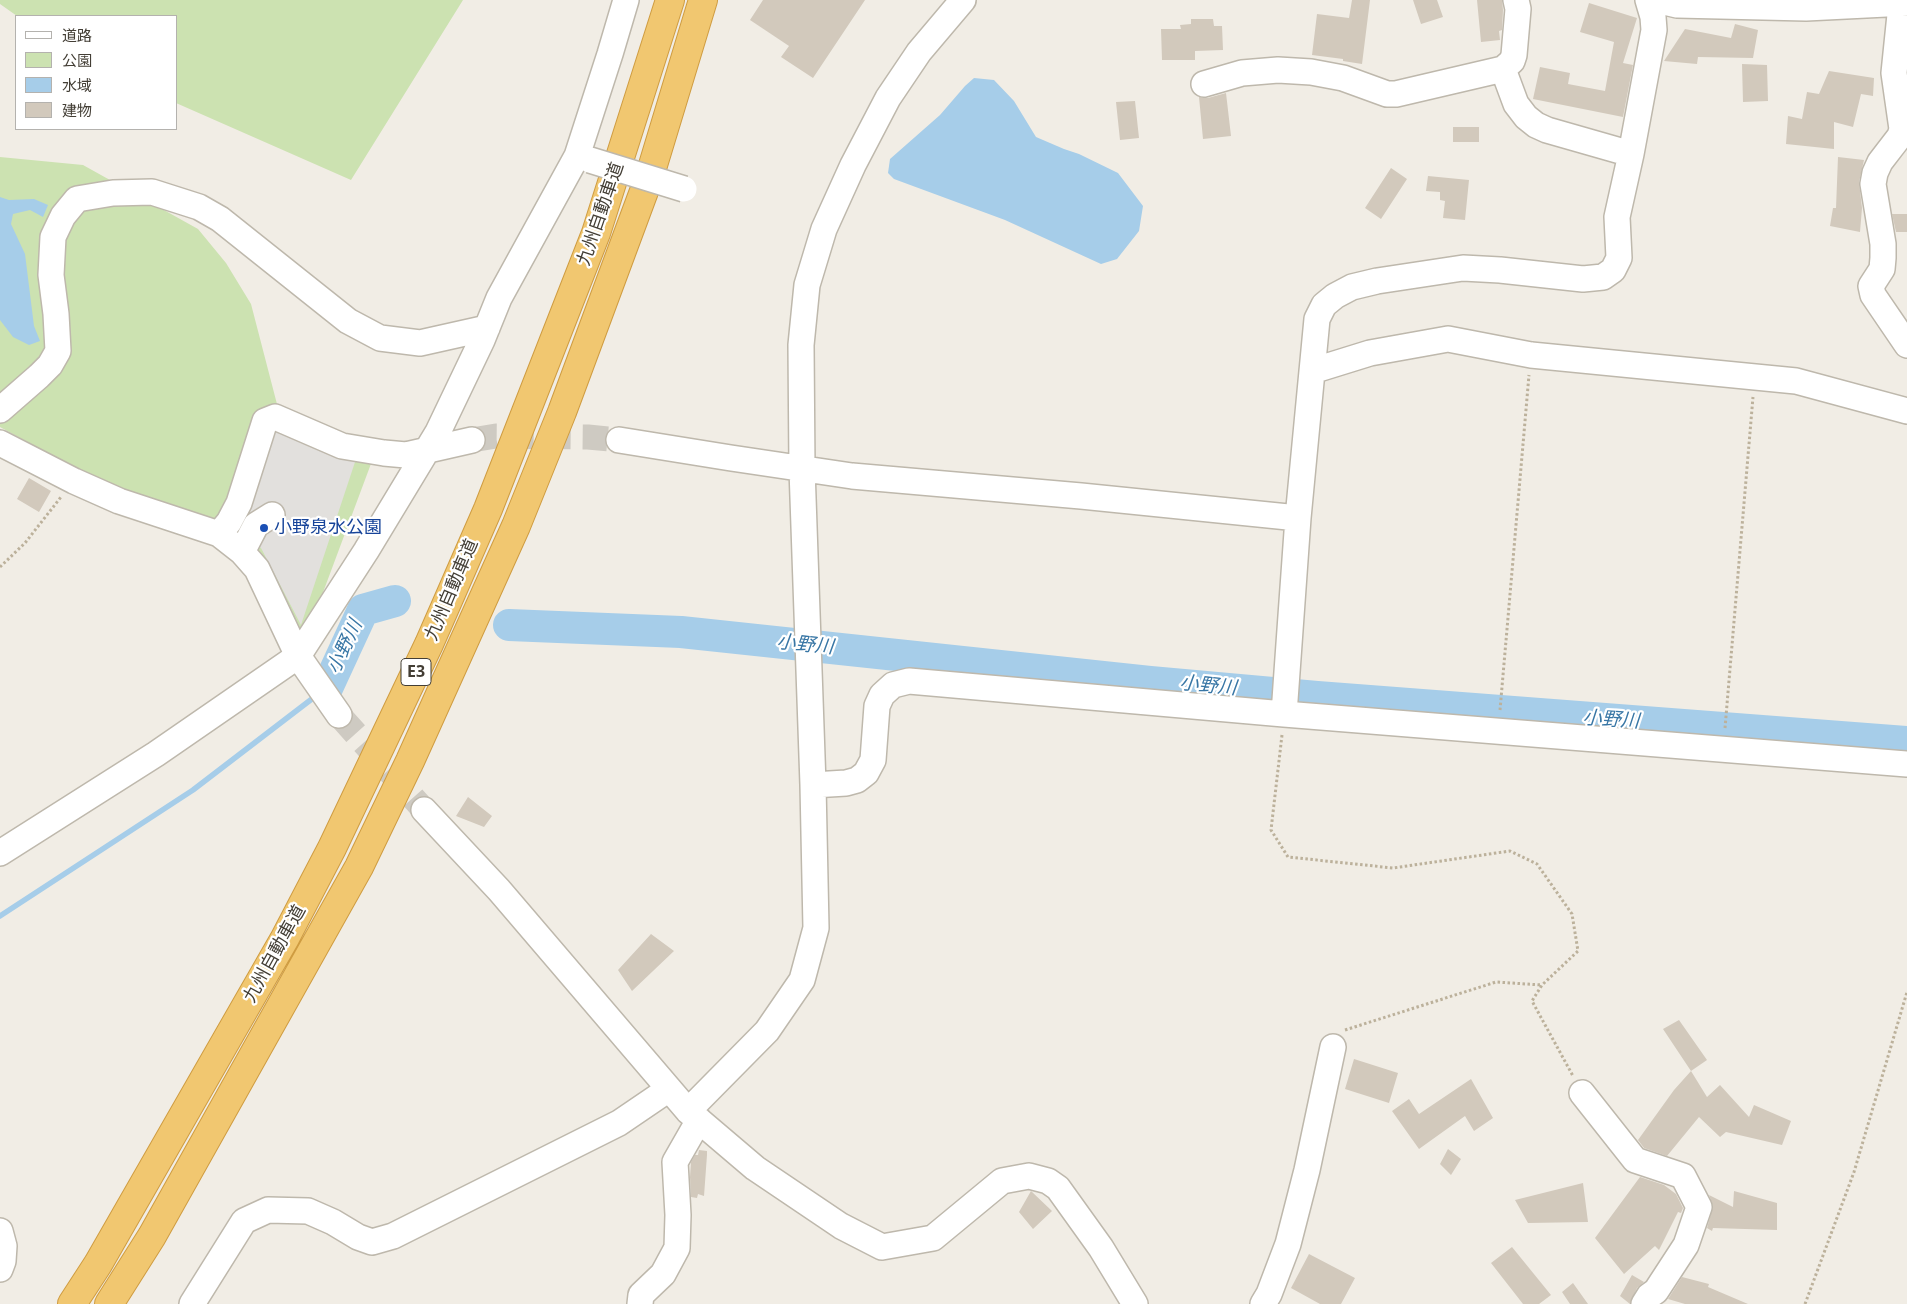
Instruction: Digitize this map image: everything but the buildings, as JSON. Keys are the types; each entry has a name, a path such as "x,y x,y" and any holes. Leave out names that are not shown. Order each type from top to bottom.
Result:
{"highway":[{"name":"九州自動車道","path":"72,1304 98,1264 285,938 332,848 429,644 488,509 596,233 670,0"},
{"name":"九州自動車道","path":"109,1304 152,1236 354,875 410,761 516,526 562,412 650,175 703,0"}],"street":[{"path":"0,853 303,664 366,551 438,432 487,328 499,298 522,253 584,158 610,54 626,0"},
{"path":"640,1304 641,1295 663,1274 678,1248 675,1162 694,1115 767,1031 802,980 816,928 800,345 807,285 824,228 853,165 888,98 918,52 963,0"},
{"path":"1204,84 1242,73 1278,70 1312,72 1343,78 1387,94 1396,94 1503,68 1512,62 1514,55 1518,9 1516,0"},
{"path":"1284,709 1298,518 1317,319 1324,305 1335,296 1352,287 1377,281 1463,268 1583,279 1603,277 1613,270 1619,258 1618,217 1632,154 1654,30 1653,17 1648,0"},
{"path":"1656,0 1676,5 1806,8 1904,4 1894,73 1902,129 1900,136 1880,162 1875,173 1873,184 1884,244 1882,269 1871,286 1873,295 1907,345"},
{"path":"1503,68 1516,104 1526,117 1536,125 1547,130 1632,154"},
{"path":"584,158 684,189"},
{"path":"0,410 50,365 58,351 51,275 53,237 63,216 76,199 112,194 152,192 199,206 220,219 348,321 380,338 420,343 487,328"},
{"path":"1312,371 1370,353 1448,339 1531,355 1796,381 1907,411"},
{"path":"219,534 229,522 239,503 265,421 275,417 342,446 406,455 472,440"},
{"path":"618,440 852,476 1081,496 1298,518"},
{"path":"0,443 74,481 119,501 219,534 242,552 257,569 303,664 339,715"},
{"path":"242,552 256,525 272,515"},
{"path":"813,785 846,783 858,780 866,773 873,760 877,706 882,695 893,685 909,680 1284,709 1907,764"},
{"path":"424,810 499,890 669,1089 694,1115 755,1168 840,1226 882,1247 933,1238 1002,1181 1029,1176 1048,1181 1058,1188 1101,1248 1135,1304"},
{"path":"1263,1304 1269,1294 1288,1244 1307,1170 1333,1047"},
{"path":"192,1304 244,1221 268,1210 308,1211 333,1222 358,1237 372,1242 393,1236 619,1123 669,1089"},
{"path":"1582,1093 1635,1160 1683,1176 1699,1207 1686,1245 1656,1291 1649,1296 1644,1304"},
{"path":"0,1231 4,1246 3,1261 0,1269"}],"path":[{"path":"1500,711 1531,355"},
{"path":"1725,728 1755,377"},
{"path":"0,567 25,543 74,481"},
{"path":"1284,709 1271,830 1288,857 1394,868 1510,851 1537,864 1572,914 1578,951 1542,986 1532,1001 1582,1093"},
{"path":"1333,1047 1345,1030 1496,982 1542,986"},
{"path":"1805,1304 1854,1172 1907,992"}],"green space":[{"path":"0,0 463,0 351,180 178,104 178,15 16,15 0,4"},
{"path":"0,157 83,165 198,229 226,263 251,304 278,408 375,453 303,646 259,557 153,501 84,473 0,427"}],"shaded area":[{"path":"271,427 356,459 301,625 261,548 232,530"}],"water":[{"path":"974,78 994,80 1014,101 1036,137 1079,154 1118,173 1143,206 1139,231 1117,259 1101,264 1005,220 894,179 888,173 890,159 940,115"},
{"path":"0,197 9,200 34,199 48,205 43,217 30,210 13,214 11,224 25,254 34,326 40,341 29,345 13,337 0,320"}],"waterway":[{"name":"小野川","path":"327,688 363,610 395,601"},
{"name":"小野川","path":"509,625 681,632 1150,682 1317,697 1907,742"},
{"path":"0,916 193,790 317,695"}],"tunnel":[{"path":"472,440 496,436 588,437 619,440"},
{"path":"339,715 424,810"}],"place":[{"name":"小野泉水公園","path":"264,528"}]}
